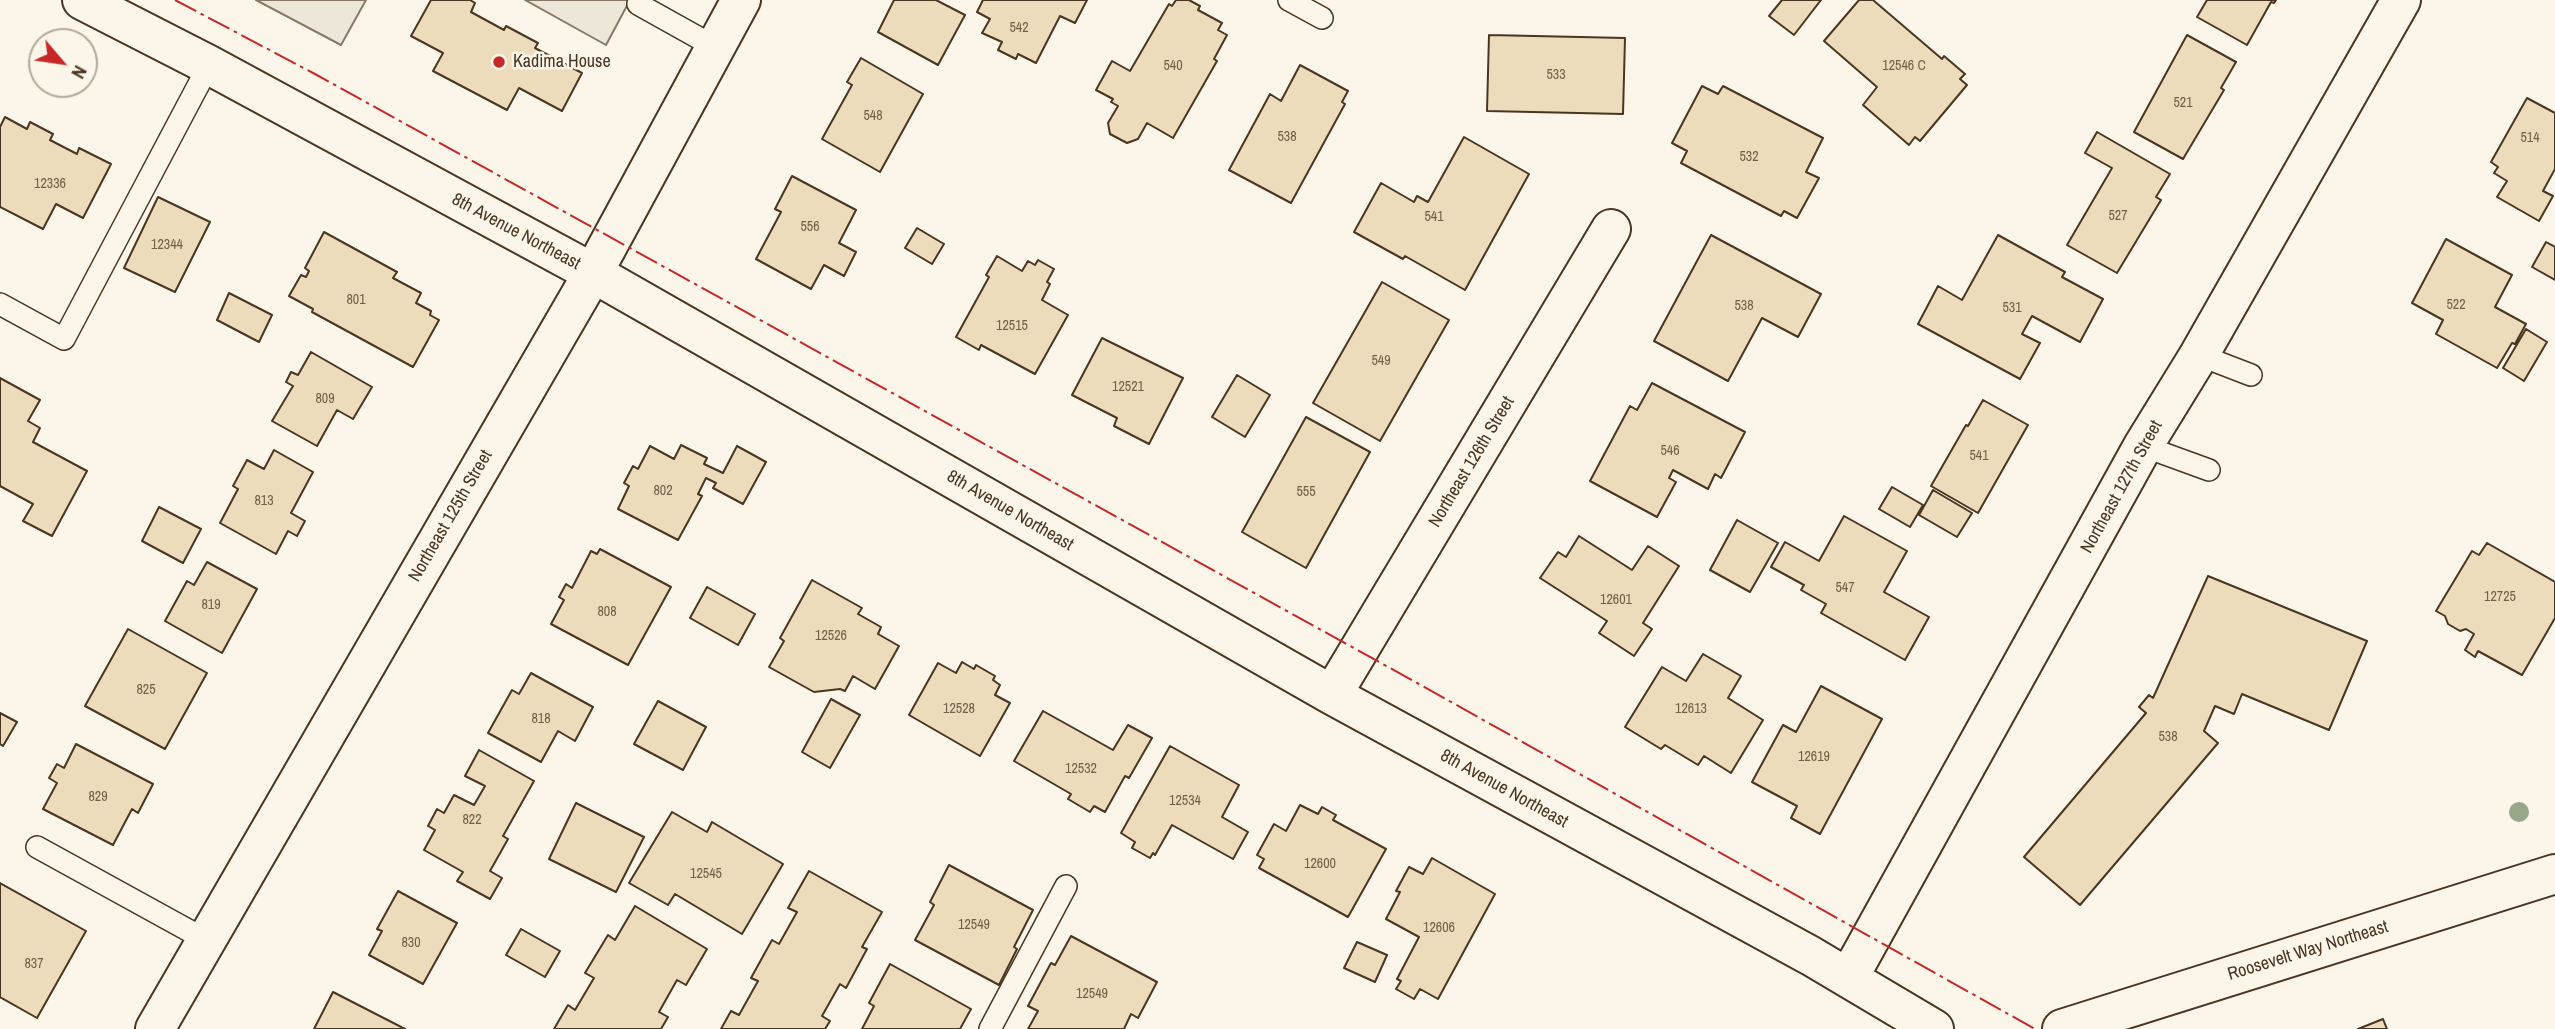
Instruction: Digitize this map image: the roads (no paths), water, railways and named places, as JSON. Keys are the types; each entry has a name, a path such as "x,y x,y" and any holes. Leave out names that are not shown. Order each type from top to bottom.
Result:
{"street":[{"name":"Northeast 125th Street","path":"155,1029 593,273 741,0"},
{"name":"Northeast 127th Street","path":"1849,977 2143,446 2199,355 2401,0"},
{"name":"8th Avenue Northeast","path":"99,4 593,273 1332,695 1849,977 1934,1029"},
{"name":"Northeast 126th Street","path":"1332,695 1611,229"},
{"name":"Roosevelt Way Northeast","path":"2062,1029 2555,874"}],"lane":[{"path":"1289,0 1322,18"},
{"path":"638,4 715,47"},
{"path":"0,304 64,339 209,65"},
{"path":"2199,355 2250,375"},
{"path":"2143,446 2209,470"},
{"path":"37,847 206,940"},
{"path":"990,1029 1066,886"}],"place":[{"name":"Kadima House","path":"499,62"}]}
